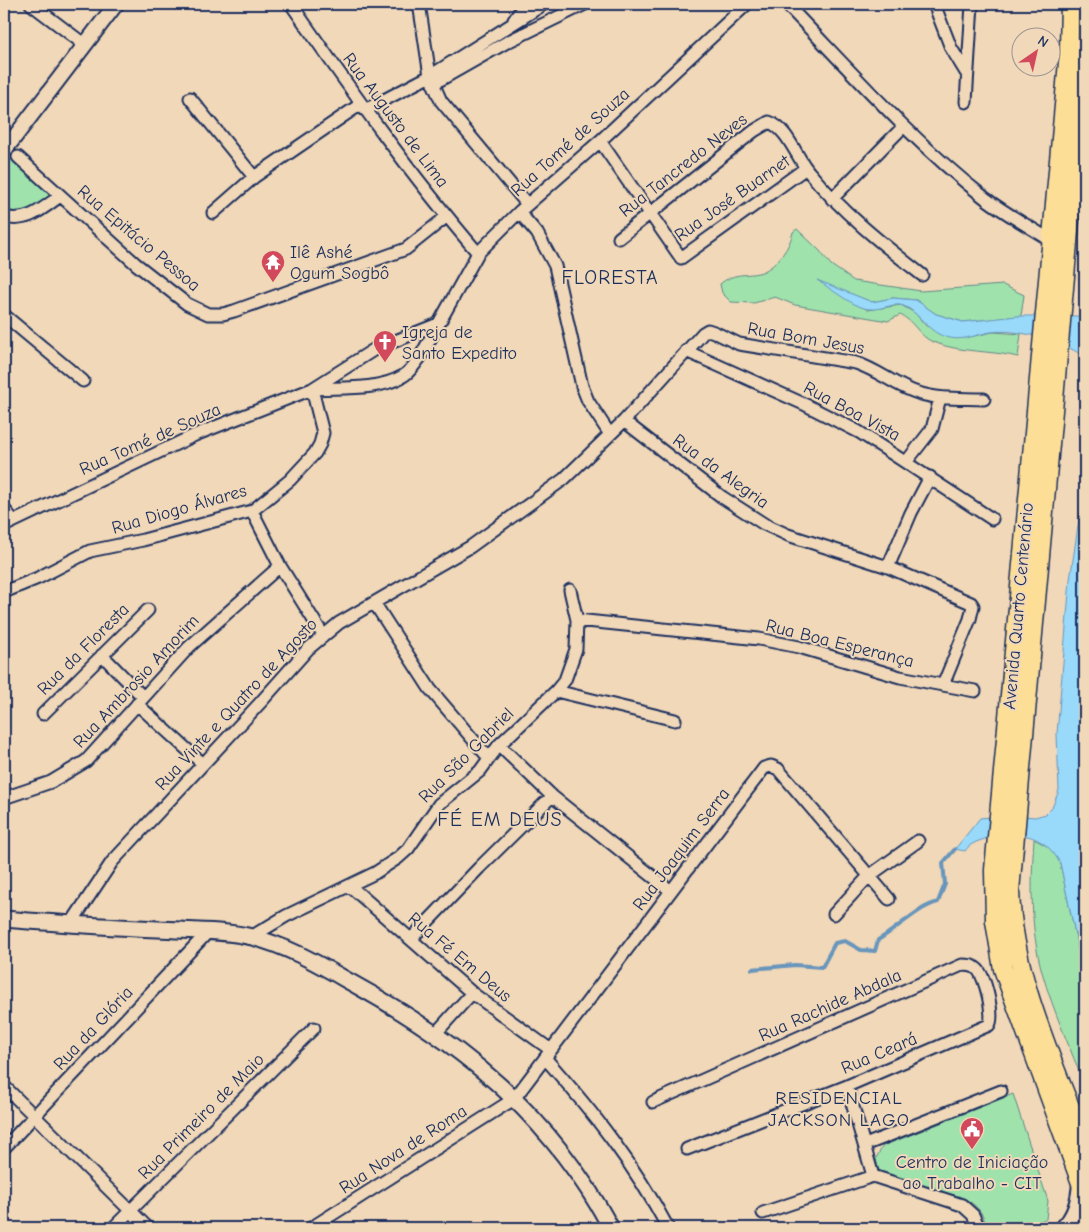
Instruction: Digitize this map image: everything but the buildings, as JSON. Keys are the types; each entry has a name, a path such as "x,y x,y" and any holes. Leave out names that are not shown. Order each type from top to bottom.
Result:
{"main road":[{"name":"Avenida Quarto Centenário","path":"1056,290 1052,241 1069,51 1070,4"},
{"name":"Avenida Quarto Centenário","path":"1083,1188 1004,969 995,921 1011,782 1056,290 1085,53"},
{"name":"Avenida Quarto Centenário","path":"1002,871 1022,973 1085,1146"},
{"path":"4,919 70,925 208,932 251,937 300,954 406,1013 436,1033 514,1098 556,1142 596,1199 611,1228"}],"street":[{"path":"31,4 85,45"},
{"path":"4,149 116,4"},
{"name":"Rua Augusto de Lima","path":"291,4 363,107 446,217 478,253"},
{"path":"421,4 420,10 432,80 449,113 523,208 554,266 582,386 588,401 609,433"},
{"path":"512,23 525,4"},
{"path":"432,80 512,23 544,4"},
{"path":"213,213 254,178 363,107 432,80 585,4"},
{"name":"Rua Tomé de Souza","path":"312,389 372,385 402,377 419,359 478,253 523,208 600,141 747,4"},
{"path":"786,4 904,126 986,199 1052,241"},
{"path":"934,4 951,48 967,74"},
{"path":"966,102 972,4"},
{"path":"190,98 254,178"},
{"name":"Rua José Buarnet","path":"769,122 782,131 806,168 832,199 868,232 922,275"},
{"name":"Rua Tancredo Neves","path":"619,238 754,131 769,122"},
{"path":"832,199 904,126"},
{"path":"600,141 649,213"},
{"name":"Rua Epitácio Pessoa","path":"18,157 136,264 187,304 208,314 223,314 406,249 446,217"},
{"name":"Rua José Buarnet","path":"649,213 679,256 685,256 806,168"},
{"name":"Rua Epitácio Pessoa","path":"4,217 14,219 32,216 60,196"},
{"path":"4,315 83,381"},
{"name":"Rua Tomé de Souza","path":"9,524 195,435 312,389 375,349 438,324"},
{"name":"Rua Vinte e Quatro de Agosto","path":"70,925 112,862 308,648 339,623 375,604 485,536 564,479 609,433 624,421 699,336 708,330"},
{"name":"Rua Bom Jesus","path":"708,330 739,344 856,363 874,369 917,393 940,398 984,399"},
{"name":"Rua Boa Vista","path":"686,351 806,405 859,432 992,519"},
{"name":"Rua Diogo Álvares","path":"4,592 38,578 90,550 143,540 252,511 290,480 315,453 320,444 323,433 312,389"},
{"path":"907,462 932,429 940,398"},
{"name":"Rua da Alegria","path":"624,421 742,512 788,534 888,567 971,603 973,606 970,619 943,685"},
{"path":"888,567 911,513 930,478"},
{"path":"4,509 9,524"},
{"path":"252,511 280,566 323,635"},
{"name":"Rua Ambrosio Amorim","path":"4,798 51,782 86,761 189,647 280,566"},
{"name":"Rua São Gabriel","path":"251,937 286,916 375,873 408,849 439,804 480,771 499,745 556,691 565,680 576,649 577,620 570,590"},
{"path":"375,604 430,689 488,758"},
{"name":"Rua da Floresta","path":"43,714 148,610"},
{"name":"Rua Boa Esperança","path":"577,620 759,639 799,647 900,677 975,691"},
{"path":"102,656 140,700 203,764"},
{"path":"556,691 675,720"},
{"path":"499,745 552,796 671,891"},
{"name":"Rua Joaquim Serra","path":"514,1098 762,771 771,766 778,769 889,899"},
{"path":"411,939 552,796"},
{"path":"834,914 870,876 918,841"},
{"name":"Rua Fé Em Deus","path":"350,886 472,994 548,1054 632,1165 668,1228"},
{"name":"Rua da Glória","path":"4,1148 208,932"},
{"name":"Rua Rachide Abdala","path":"653,1102 962,965 976,968 981,974 992,1014"},
{"path":"436,1033 472,994"},
{"name":"Rua Ceará","path":"687,1149 847,1086 989,1025 992,1014"},
{"name":"Rua Primeiro de Maio","path":"113,1228 314,1028"},
{"path":"4,1086 148,1228"},
{"path":"847,1086 873,1176"},
{"path":"865,1145 1001,1091"},
{"name":"Rua Nova de Roma","path":"311,1228 514,1098"},
{"path":"763,1213 873,1176 962,1206 973,1215 978,1228"},
{"path":"1062,1228 1074,1212 1083,1188"}],"green space":[{"path":"9,158 52,195 36,208 24,213 4,213 4,164"},
{"path":"797,229 820,251 831,265 854,281 921,291 1003,285 1024,295 1021,316 963,322 936,314 916,300 893,298 872,302 820,282 868,310 901,305 915,313 926,326 969,337 993,332 1021,334 1018,357 944,346 923,336 909,320 900,315 888,321 795,305 775,297 754,303 731,302 722,293 720,284 731,277 762,272 778,261 786,250 793,232"},
{"path":"1034,839 1052,849 1060,863 1085,980 1085,1087 1051,1001 1038,955 1032,906"},
{"path":"1013,1094 1048,1201 1046,1219 1019,1228 986,1228 981,1213 970,1202 955,1195 902,1183 888,1177 878,1168 876,1158 883,1146"},
{"path":"1084,1211 1085,1228 1073,1228"}],"water":[{"path":"817,280 872,302 893,298 916,300 936,314 963,322 1017,316 1085,316 1085,357 1053,341 1014,332 991,332 955,339 942,336 928,327 906,307 897,305 874,309 864,308"},
{"path":"1085,479 1085,980 1060,863 1054,853 1038,840 1010,834 978,841 969,846 965,851 955,849 980,818 1010,815 1035,817 1046,814 1052,808 1059,790 1057,734 1070,580"}],"waterway":[{"path":"752,969 795,965 822,967 835,943 845,941 861,950 875,951 878,940 915,913 938,902 945,884 943,863 955,849"}],"place":[{"name":"Ilê Ashé Ogum Sogbô","path":"273,283"},
{"name":"Igreja de Santo Expedito","path":"385,363"},
{"name":"Centro de Iniciação ao Trabalho - CIT","path":"972,1150"}],"district":[{"name":"FLORESTA","path":"610,277"},
{"name":"FÉ EM DEUS","path":"500,819"},
{"name":"RESIDENCIAL JACKSON LAGO","path":"839,1108"}]}
